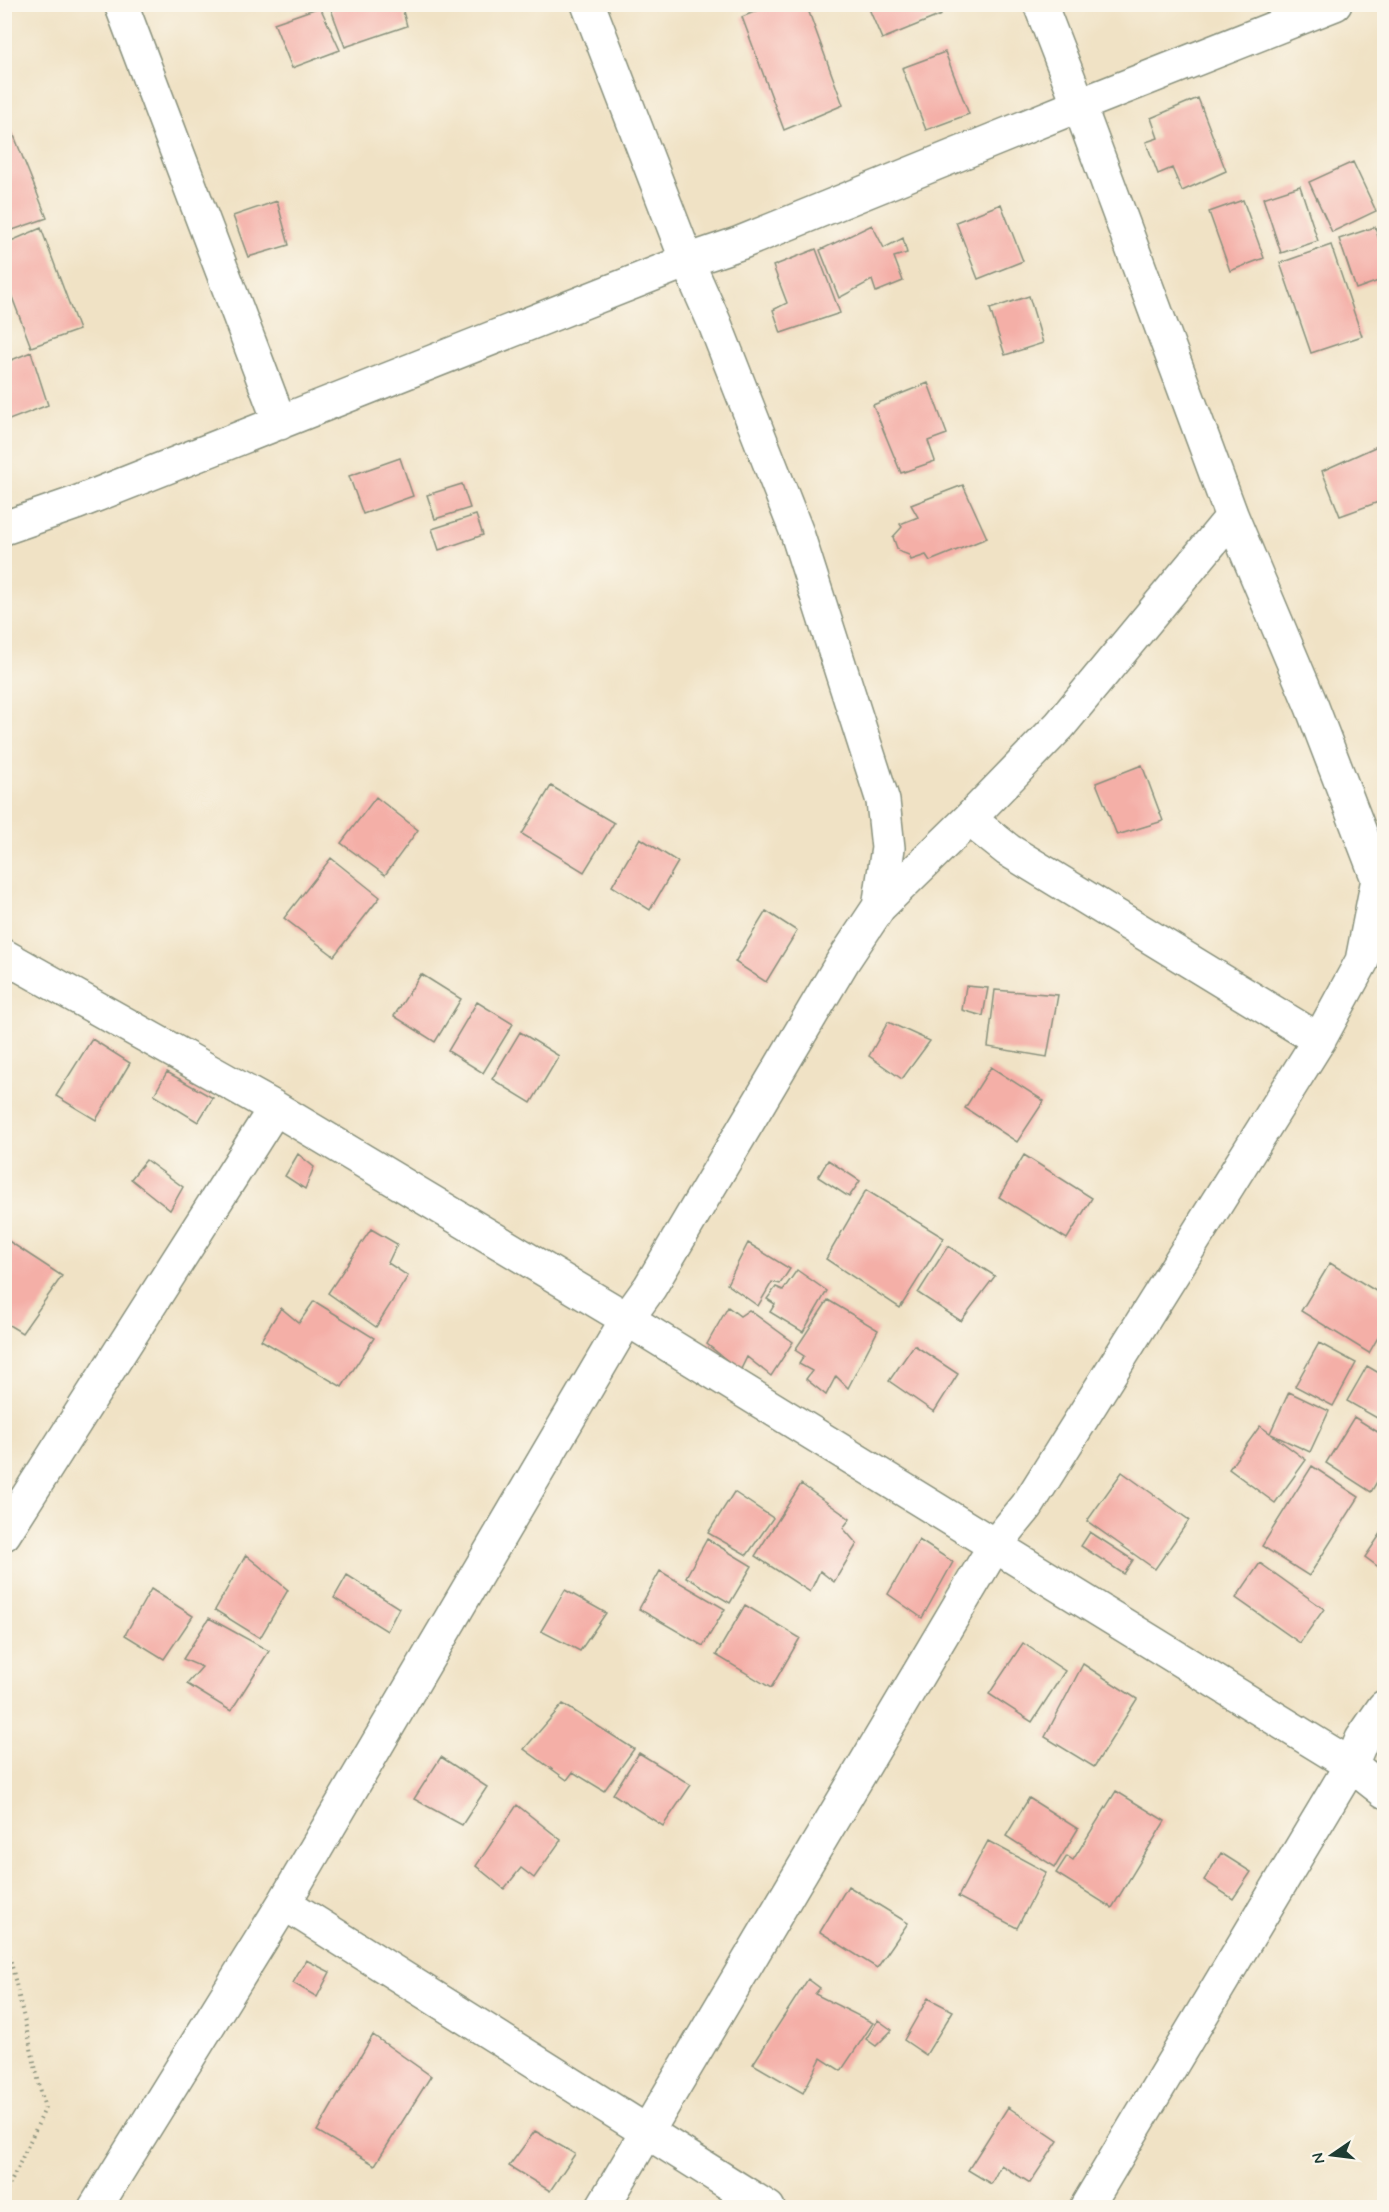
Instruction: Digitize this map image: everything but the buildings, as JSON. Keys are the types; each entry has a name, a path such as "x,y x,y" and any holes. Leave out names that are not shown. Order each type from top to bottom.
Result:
{"street":[{"path":"121,4 280,423"},
{"path":"588,4 687,261 715,324 797,533 883,801 888,849 879,907"},
{"path":"603,2208 995,1545 1027,1506 1319,1040 1362,961 1378,879 1312,707 1232,517 1080,105 1040,4"},
{"path":"4,528 76,503 687,261 740,243 1335,4"},
{"path":"95,2208 284,1903 627,1319 650,1287 843,961 879,907 1060,725 1232,517"},
{"path":"969,819 1008,850 1319,1040"},
{"path":"4,956 275,1108 627,1319 1351,1765 1384,1791"},
{"path":"4,1534 275,1108"},
{"path":"1086,2208 1351,1765 1362,1739 1384,1707"},
{"path":"284,1903 768,2208"}],"path":[{"path":"4,1932 45,2109 4,2197"}]}
